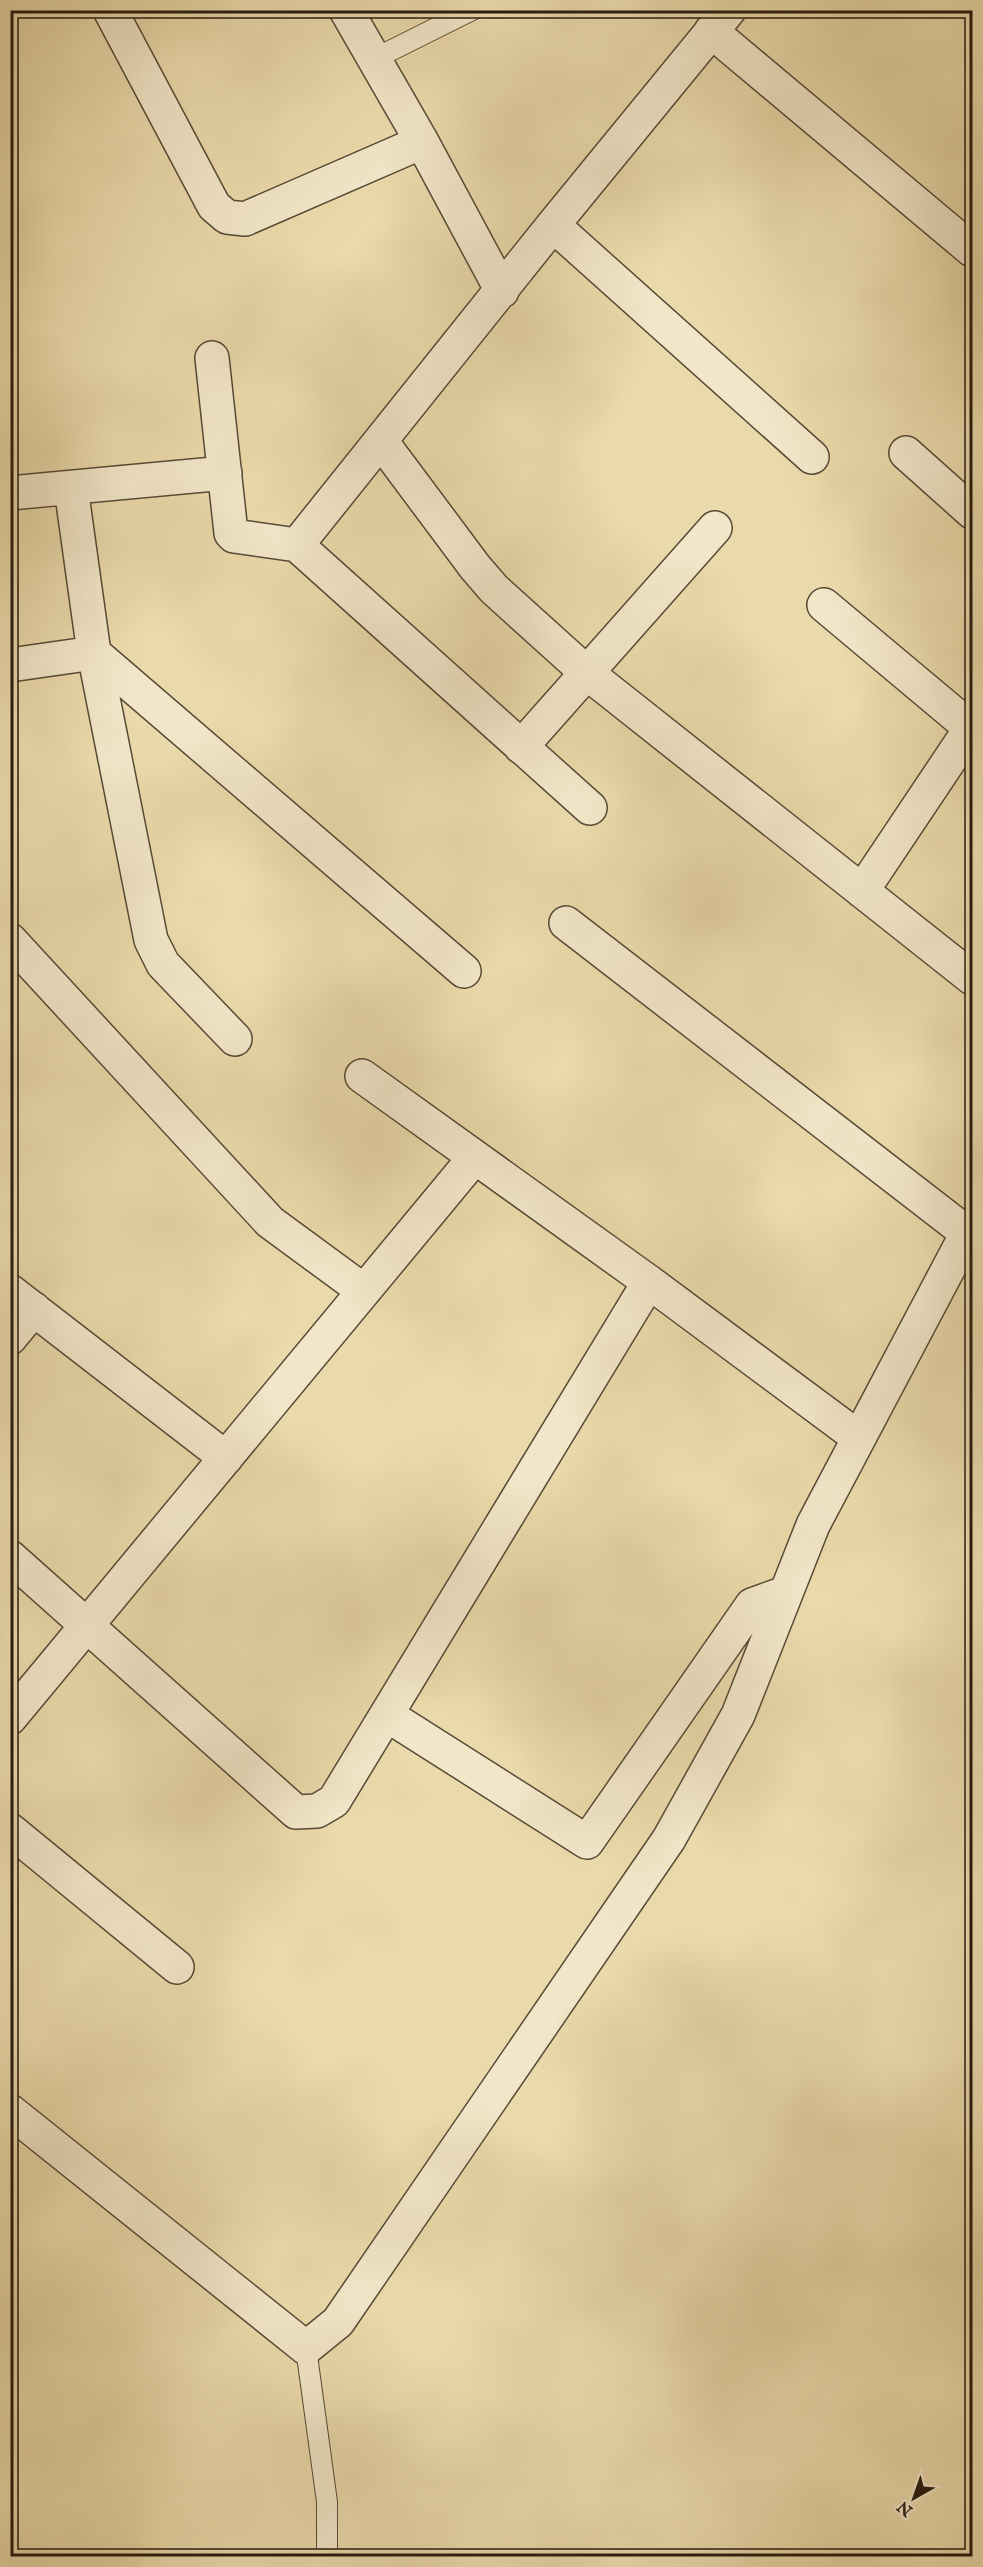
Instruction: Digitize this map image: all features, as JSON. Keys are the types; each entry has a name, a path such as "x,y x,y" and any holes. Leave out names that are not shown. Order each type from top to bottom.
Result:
{"street":[{"path":"110,10 214,206 226,218 245,219 422,142"},
{"path":"346,10 422,142 502,291"},
{"path":"297,545 553,225 720,21 972,250"},
{"path":"553,225 812,457"},
{"path":"212,358 231,533 234,536 297,545 590,808"},
{"path":"381,441 484,579 587,673 972,978"},
{"path":"906,453 972,512"},
{"path":"10,493 225,474"},
{"path":"71,488 94,653 151,940 163,964 235,1039"},
{"path":"521,747 715,528"},
{"path":"824,605 972,728 862,891"},
{"path":"10,664 94,653 464,971"},
{"path":"10,2111 306,2348 338,2322 669,1839 738,1715 813,1525 970,1229 566,923"},
{"path":"17,960 270,1222 364,1291"},
{"path":"362,1076 649,1282 859,1438"},
{"path":"10,1718 475,1157"},
{"path":"10,1557 296,1812 317,1811 334,1801 649,1282"},
{"path":"10,1338 22,1300 226,1458"},
{"path":"387,1715 587,1842 752,1605 785,1593"},
{"path":"10,1830 177,1967"}],"lane":[{"path":"374,59 472,10"},
{"path":"306,2348 327,2502 327,2556"}]}
